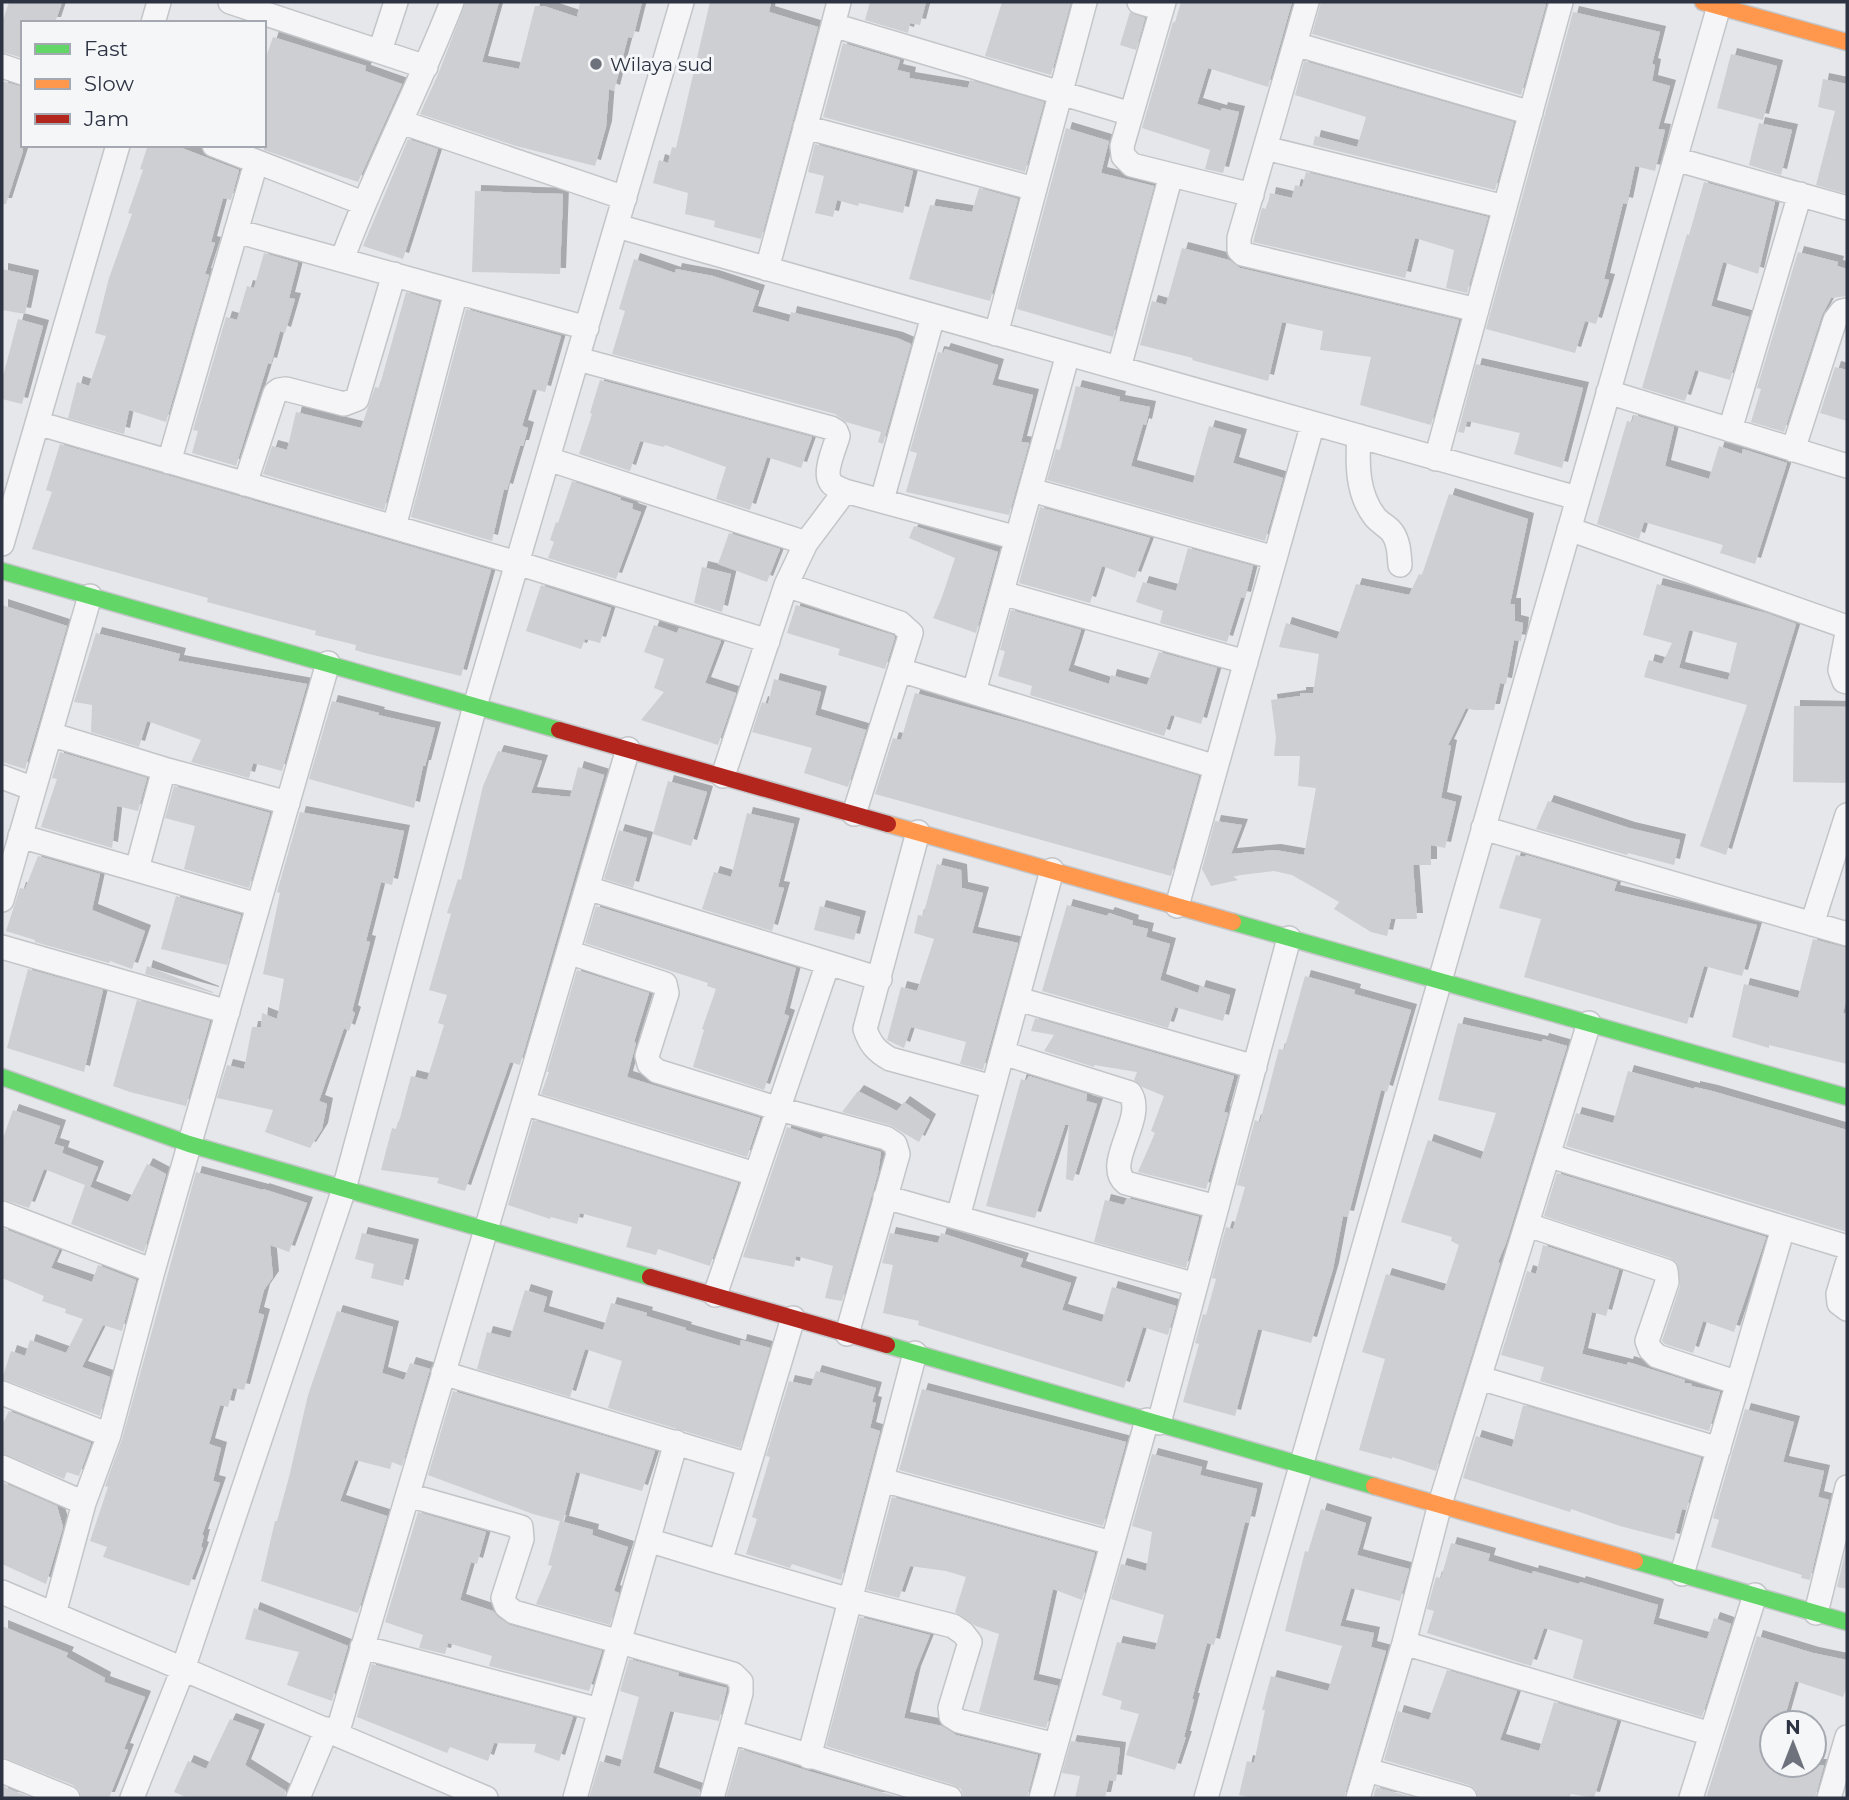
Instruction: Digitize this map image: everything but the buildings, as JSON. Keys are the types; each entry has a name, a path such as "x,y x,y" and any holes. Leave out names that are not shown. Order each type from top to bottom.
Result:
{"street":[{"path":"154,21 159,2"},
{"path":"230,2 426,67"},
{"path":"380,51 396,2"},
{"path":"342,260 388,144 426,67 452,2"},
{"path":"132,1798 183,1669 344,1189 475,706 682,2"},
{"path":"767,269 839,2"},
{"path":"996,334 1085,2"},
{"path":"1139,2 1163,5 1122,146 1123,156 1132,165 1252,195"},
{"path":"1307,2 1238,244 1243,254 1477,310"},
{"path":"1436,458 1561,2"},
{"path":"1206,1798 1675,159 1711,4 1847,43"},
{"path":"833,25 1131,114"},
{"path":"1295,44 1531,113"},
{"path":"2,66 21,72"},
{"path":"401,122 625,198"},
{"path":"805,127 1035,189"},
{"path":"2,544 117,147"},
{"path":"219,147 363,203"},
{"path":"1265,148 1505,207"},
{"path":"1675,159 1847,208"},
{"path":"169,462 256,163"},
{"path":"1119,368 1171,174"},
{"path":"1730,430 1800,194"},
{"path":"617,226 1577,498"},
{"path":"236,230 587,328"},
{"path":"245,484 275,393 286,389 344,404 357,398 394,274"},
{"path":"394,527 456,292"},
{"path":"1793,450 1835,320 1842,311 1847,310"},
{"path":"882,500 933,316"},
{"path":"974,692 1068,354"},
{"path":"578,359 836,431 838,436 829,472 830,481 845,491 1017,538"},
{"path":"1608,393 1847,466"},
{"path":"37,423 517,563 768,641"},
{"path":"1177,906 1313,424"},
{"path":"1359,436 1357,467 1360,486 1375,517 1392,532 1399,546 1400,565"},
{"path":"548,459 806,543"},
{"path":"1031,490 1275,558"},
{"path":"723,776 786,585 806,543 845,491"},
{"path":"1569,529 1847,627"},
{"path":"2,571 1847,1097"},
{"path":"786,585 900,623 911,633 854,814"},
{"path":"1002,593 1246,662"},
{"path":"2,900 90,596"},
{"path":"1847,633 1840,670 1847,682"},
{"path":"54,1614 84,1503 108,1435 152,1271 328,663"},
{"path":"900,670 1216,767"},
{"path":"50,734 288,803"},
{"path":"298,1798 332,1731 362,1647 628,749"},
{"path":"137,869 164,769"},
{"path":"2,777 34,789"},
{"path":"1812,924 1847,815"},
{"path":"1483,828 1847,934"},
{"path":"918,832 865,1029 877,1052 890,1059 993,1087"},
{"path":"20,836 258,905"},
{"path":"958,1217 1052,870"},
{"path":"587,888 880,979"},
{"path":"1041,1798 1112,1543 1196,1285 1289,938"},
{"path":"2,947 228,1012"},
{"path":"568,952 665,984 667,993 647,1056 649,1065 657,1070 779,1109 886,1138 895,1144 898,1154 847,1334"},
{"path":"715,1295 828,962"},
{"path":"1018,999 1255,1067"},
{"path":"1358,1798 1405,1643 1440,1504 1550,1156 1589,1023"},
{"path":"1003,1053 1130,1093 1135,1107 1120,1160 1120,1178 1126,1183 1217,1208"},
{"path":"2,1077 190,1144 1847,1622"},
{"path":"524,1103 755,1174"},
{"path":"1550,1156 1847,1247"},
{"path":"885,1197 1196,1285"},
{"path":"2,1213 152,1271"},
{"path":"1528,1225 1666,1271 1667,1282 1647,1341 1650,1349 1657,1356 1738,1383"},
{"path":"1682,1574 1783,1228"},
{"path":"1847,1264 1838,1294 1839,1303 1847,1309"},
{"path":"720,1562 793,1318"},
{"path":"809,1757 915,1353"},
{"path":"443,1373 749,1465"},
{"path":"1480,1378 1718,1449"},
{"path":"2,1393 108,1435"},
{"path":"575,1798 676,1442"},
{"path":"2,1467 84,1503"},
{"path":"882,1480 1112,1543"},
{"path":"1816,1613 1847,1487"},
{"path":"408,1495 521,1527 522,1539 503,1598 506,1606 514,1612 733,1674 741,1682 741,1693 712,1798"},
{"path":"648,1540 850,1600 953,1626 970,1642 950,1708 951,1716 959,1721 1056,1745"},
{"path":"2,1592 486,1798"},
{"path":"1691,1798 1755,1595"},
{"path":"1405,1643 1711,1734"},
{"path":"362,1647 600,1710"},
{"path":"730,1732 950,1798"},
{"path":"1829,1798 1845,1752"},
{"path":"1367,1770 1465,1798"},
{"path":"4,1780 68,1798"}],"traffic: fast":[{"path":"2,571 559,730"},
{"path":"1233,922 1847,1097"},
{"path":"2,1077 189,1144 650,1277"},
{"path":"887,1345 1374,1486"},
{"path":"1635,1561 1847,1622"}],"traffic: slow":[{"path":"1703,2 1847,42"},
{"path":"888,824 1233,922"},
{"path":"1374,1486 1635,1561"}],"traffic: jam":[{"path":"559,730 888,824"},
{"path":"650,1277 887,1345"}],"place":[{"name":"Wilaya sud","path":"596,64"}]}
